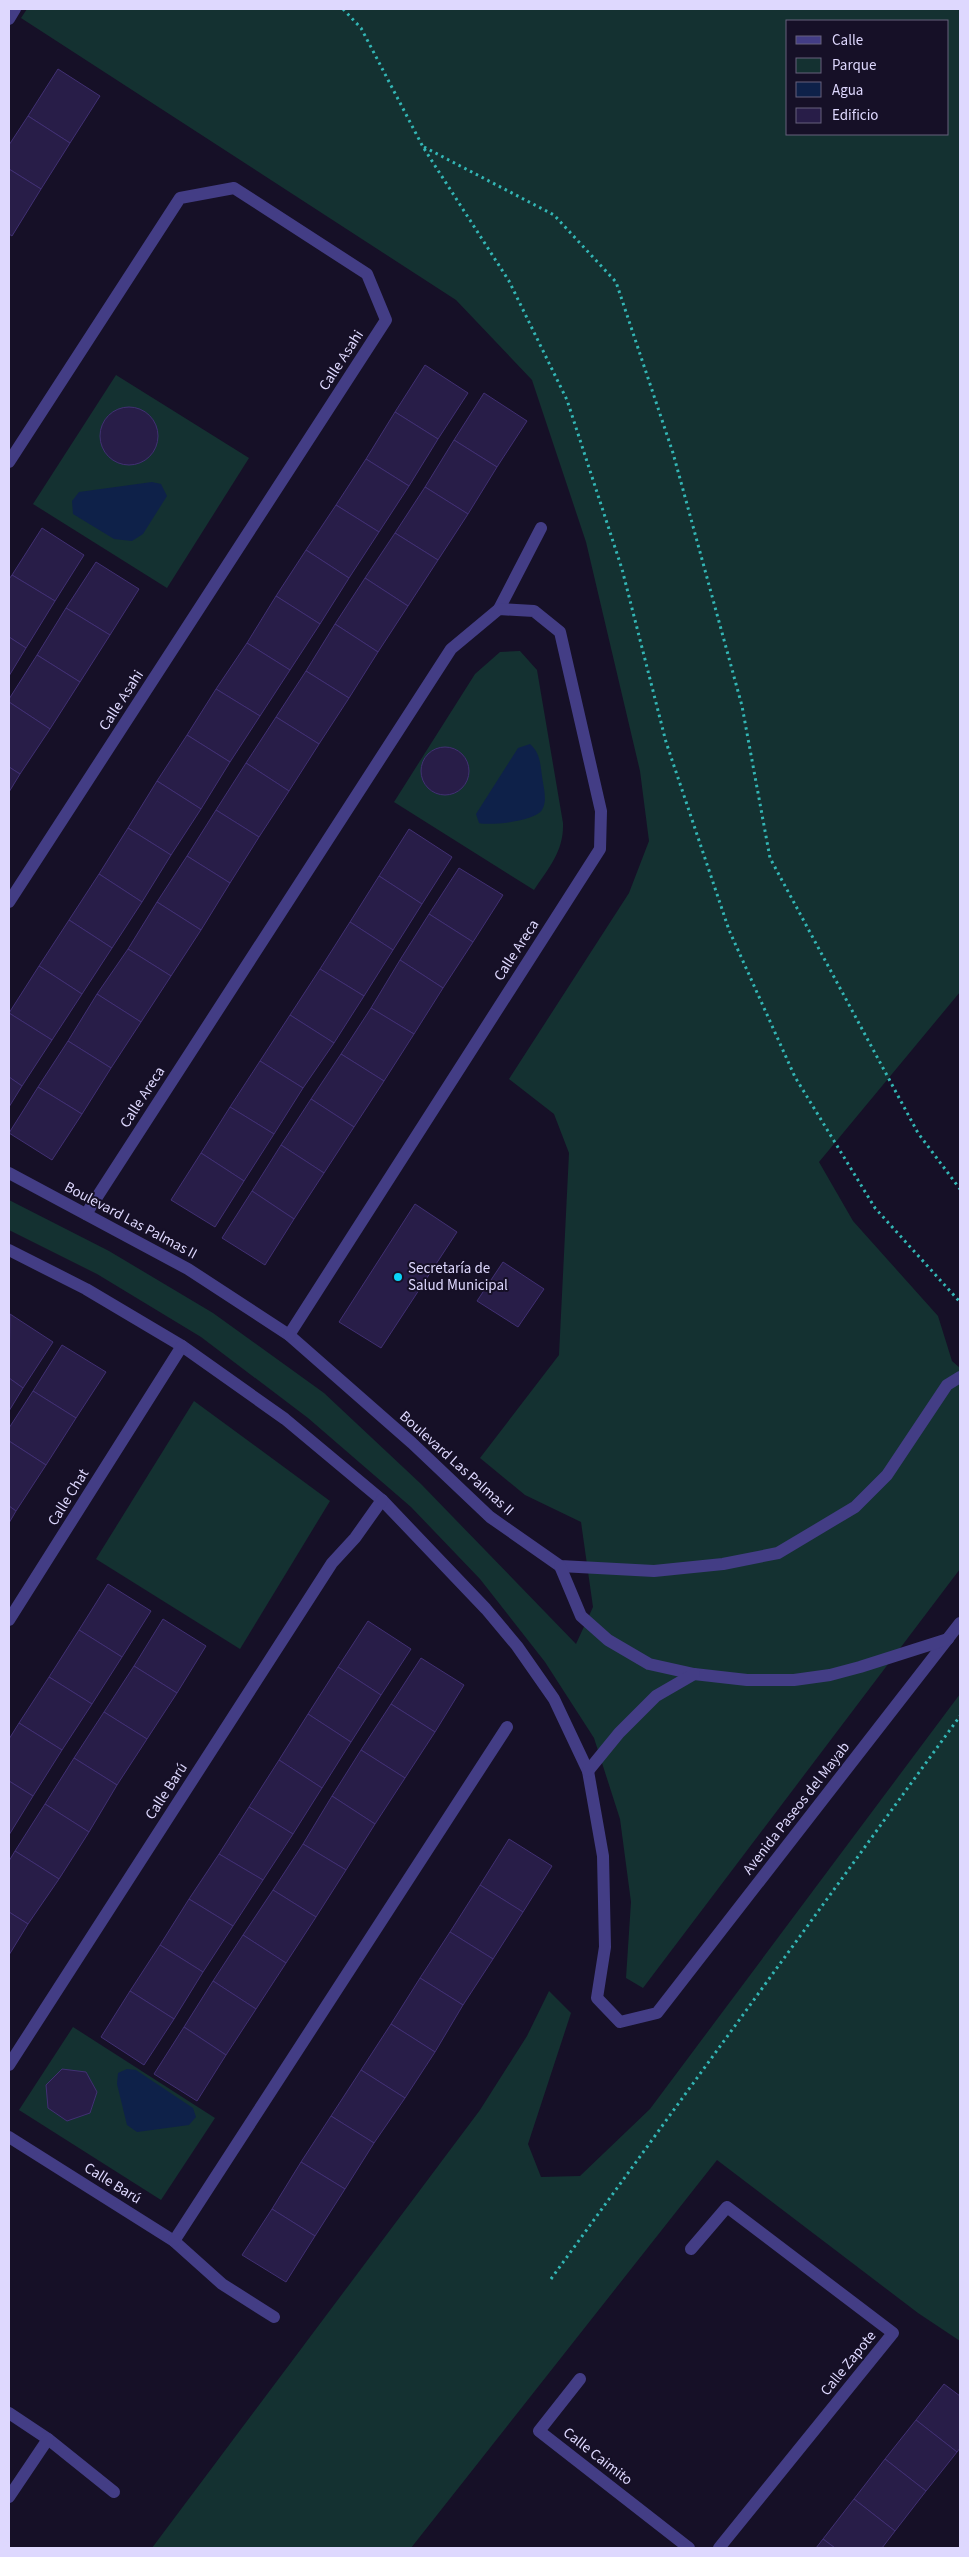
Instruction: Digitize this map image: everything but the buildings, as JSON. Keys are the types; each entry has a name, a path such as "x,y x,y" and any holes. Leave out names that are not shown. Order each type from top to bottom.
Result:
{"street":[{"path":"9,18 15,9"},
{"name":"Calle Asahi","path":"9,462 180,198 234,188 367,274 386,320 9,902"},
{"name":"Calle Areca","path":"86,1214 451,649 499,609 541,528"},
{"name":"Calle Areca","path":"289,1335 600,849 601,811 560,632 534,611 499,609"},
{"name":"Boulevard Las Palmas II","path":"9,1173 188,1269 289,1335 412,1443 490,1517 560,1566"},
{"path":"9,1250 86,1289 182,1346 285,1419 382,1500 486,1610 517,1646 554,1698 588,1771 619,1733 656,1696 694,1674"},
{"name":"Calle Chat","path":"9,1620 182,1346"},
{"path":"948,1639 837,1674 794,1680 747,1680 694,1674 649,1664 608,1640 581,1616 560,1566 654,1571 723,1564 778,1553 855,1507 887,1475 947,1384 960,1377"},
{"name":"Calle Barú","path":"9,2065 332,1563 355,1538 382,1500"},
{"name":"Avenida Paseos del Mayab","path":"588,1771 603,1856 605,1947 597,1998 620,2022 657,2012 960,1624"},
{"path":"174,2240 507,1727"},
{"name":"Calle Barú","path":"9,2137 174,2240 222,2284 274,2316"},
{"name":"Calle Zapote","path":"691,2249 726,2207 893,2333 719,2548"},
{"name":"Calle Caimito","path":"580,2380 539,2430 689,2548"},
{"path":"9,2413 48,2439 114,2492"},
{"path":"9,2497 48,2439"}],"path":[{"path":"343,9 361,28 423,147 509,281 567,400 622,569 666,742 729,930 795,1077 876,1208 960,1302"},
{"path":"423,147 554,215 616,282 673,453 739,697 770,858 918,1133 960,1189"},
{"path":"551,2278 960,1716"}],"green space":[{"path":"27,9 960,9 960,992 819,1162 853,1221 938,1316 952,1361 960,1368 960,1569 643,1988 626,1978 631,1902 620,1819 594,1738 545,1662 480,1579 411,1507 308,1418 201,1337 97,1274 9,1230 9,1200 109,1251 213,1313 324,1393 421,1484 576,1644 593,1607 581,1522 525,1495 480,1458 559,1355 569,1153 554,1114 509,1079 629,893 649,841 640,771 586,542 532,380 456,300 21,18"},
{"path":"116,375 249,458 167,588 33,504"},
{"path":"520,651 537,670 563,823 563,833 558,850 534,890 394,802 475,674 500,652"},
{"path":"194,1401 330,1501 240,1649 96,1559"},
{"path":"960,1694 960,2341 918,2313 717,2160 411,2548 152,2548 480,2110 527,2036 549,1991 571,2013 528,2144 541,2177 580,2176 650,2109"},
{"path":"73,2027 215,2118 161,2200 19,2110"}],"water":[{"path":"152,482 161,484 167,496 143,534 132,541 114,539 73,514 72,501 79,492"},
{"path":"530,744 538,754 540,762 545,797 542,810 538,814 522,820 502,823 479,823 476,814 518,748"},
{"path":"127,2069 136,2070 193,2108 196,2117 189,2125 137,2132 127,2125 117,2084 118,2073"}],"place":[{"name":"Secretaría de Salud Municipal","path":"398,1277"}]}
